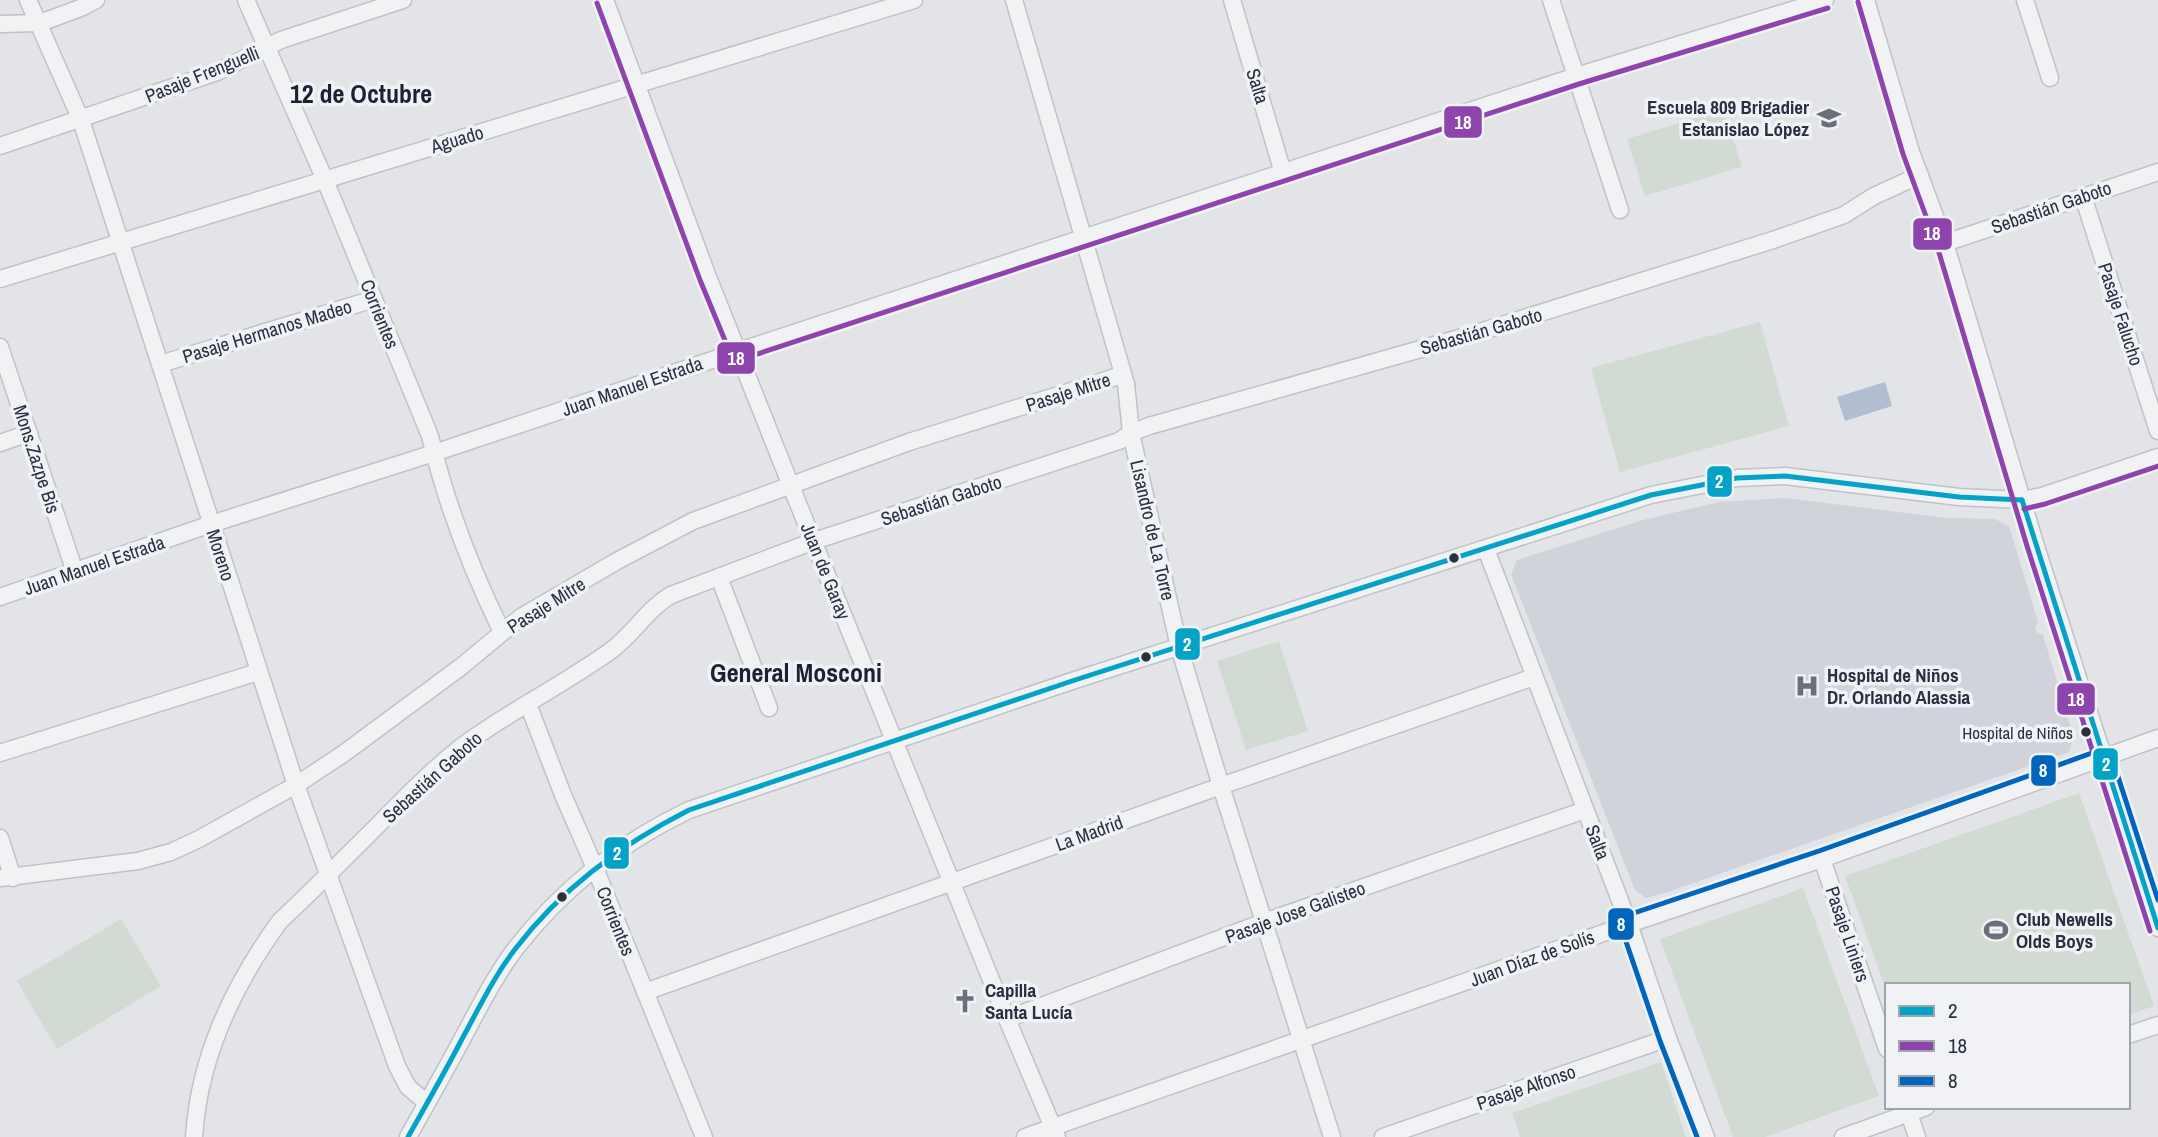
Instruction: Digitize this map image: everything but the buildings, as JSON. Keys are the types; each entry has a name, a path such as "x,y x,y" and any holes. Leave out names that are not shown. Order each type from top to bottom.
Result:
{"street":[{"name":"Moreno","path":"28,0 81,120 258,672 328,876 397,1066 408,1087 427,1103"},
{"path":"0,24 40,23 96,0"},
{"name":"Corrientes","path":"246,0 326,180 430,436 480,588 502,632"},
{"name":"Pasaje Frenguelli","path":"0,146 217,72 281,40 403,0"},
{"name":"Juan de Garay","path":"605,0 708,278 1055,1132"},
{"name":"Aguado","path":"0,279 914,0"},
{"name":"Lisandro de La Torre","path":"1014,0 1126,384 1131,433 1179,647 1332,1137"},
{"name":"Salta","path":"1232,0 1283,173"},
{"path":"1551,0 1620,210"},
{"name":"Juan Manuel Estrada","path":"0,597 211,524 1576,76 1825,0"},
{"path":"1866,0 1920,175 1945,243 2022,500 2158,928"},
{"path":"2025,0 2050,78"},
{"name":"Sebastián Gaboto","path":"1945,243 2158,172"},
{"name":"Sebastián Gaboto","path":"194,1137 205,1068 226,1012 262,946 280,921 421,781 497,721 610,652 632,633 656,604 671,594 814,541 1119,441 1149,426 1508,323 1760,244 1844,215 1874,196 1920,175"},
{"name":"Pasaje Falucho","path":"2083,196 2158,431"},
{"name":"Pasaje Hermanos Madeo","path":"160,364 374,299"},
{"name":"Mons.Zazpe Bis","path":"0,346 75,572"},
{"name":"Pasaje Mitre","path":"7,878 138,861 171,852 296,785 343,754 462,666 521,617 663,535 693,521 909,442 1122,375"},
{"path":"0,443 29,433"},
{"path":"411,1136 489,989 516,949 542,918 595,868 654,826 689,810 1075,680 1651,495 1737,478 1784,476 1959,497 2022,500 2042,496 2158,457"},
{"name":"Salta","path":"1486,549 1629,924 1706,1137"},
{"path":"719,577 769,708"},
{"path":"0,753 258,672"},
{"name":"La Madrid","path":"645,992 1534,677"},
{"name":"Corrientes","path":"528,704 704,1137"},
{"name":"Juan Díaz de Solís","path":"1026,1137 1055,1132 1302,1040 1822,859 2158,738"},
{"name":"Pasaje Jose Galisteo","path":"1007,1019 1264,922 1585,810"},
{"path":"0,838 7,878"},
{"name":"Pasaje Liniers","path":"1822,859 1885,1043"},
{"path":"2130,1034 2158,1025"},
{"name":"Pasaje Alfonso","path":"1385,1137 1668,1038"},
{"path":"1843,1137 1908,1110 1917,1137"}],"shaded area":[{"path":"1724,109 1742,167 1645,196 1627,139"},
{"path":"1760,322 1789,426 1620,472 1591,368"},
{"name":"Hospital de Niños Dr. Orlando Alassia","path":"1785,498 1946,518 1995,519 2009,526 2038,622 2036,632 2043,635 2074,738 2069,752 1646,898 1635,890 1511,574 1517,560 1643,520 1719,502"},
{"path":"1279,641 1308,731 1246,750 1217,661"},
{"name":"Club Newells Olds Boys","path":"2079,793 2154,1006 2130,1014 2130,983 1885,983 1885,986 1845,876"},
{"path":"1803,888 1879,1096 1765,1137 1733,1137 1660,939"},
{"path":"121,919 161,986 57,1049 17,981"},
{"path":"1661,1062 1686,1137 1520,1137 1512,1113"}],"water":[{"path":"1885,382 1892,406 1845,421 1837,397"}],"transit line":[{"name":"18","path":"1858,2 1903,154 1937,246 2027,546 2150,931"},
{"name":"18","path":"597,3 700,280 731,355 739,360 1579,84 1828,8"},
{"name":"18","path":"2024,509 2158,466"},
{"name":"2","path":"408,1137 494,981 534,926 595,869 640,837 689,810 1075,680 1651,495 1737,478 1785,476 1959,497 2022,500"},
{"name":"2","path":"2022,500 2158,928"},
{"name":"8","path":"1697,1137 1660,1041 1621,927 1625,916 1819,851 2103,749 2111,755 2158,900"}],"place":[{"name":"Escuela 809 Brigadier Estanislao López","path":"1829,118"},
{"name":"Hospital de Niños Dr. Orlando Alassia","path":"1807,686"},
{"name":"Hospital de Niños","path":"2086,732"},
{"name":"Club Newells Olds Boys","path":"1996,930"},
{"name":"Capilla Santa Lucía","path":"965,1001"}],"district":[{"name":"12 de Octubre","path":"361,93"},
{"name":"General Mosconi","path":"796,672"}]}
